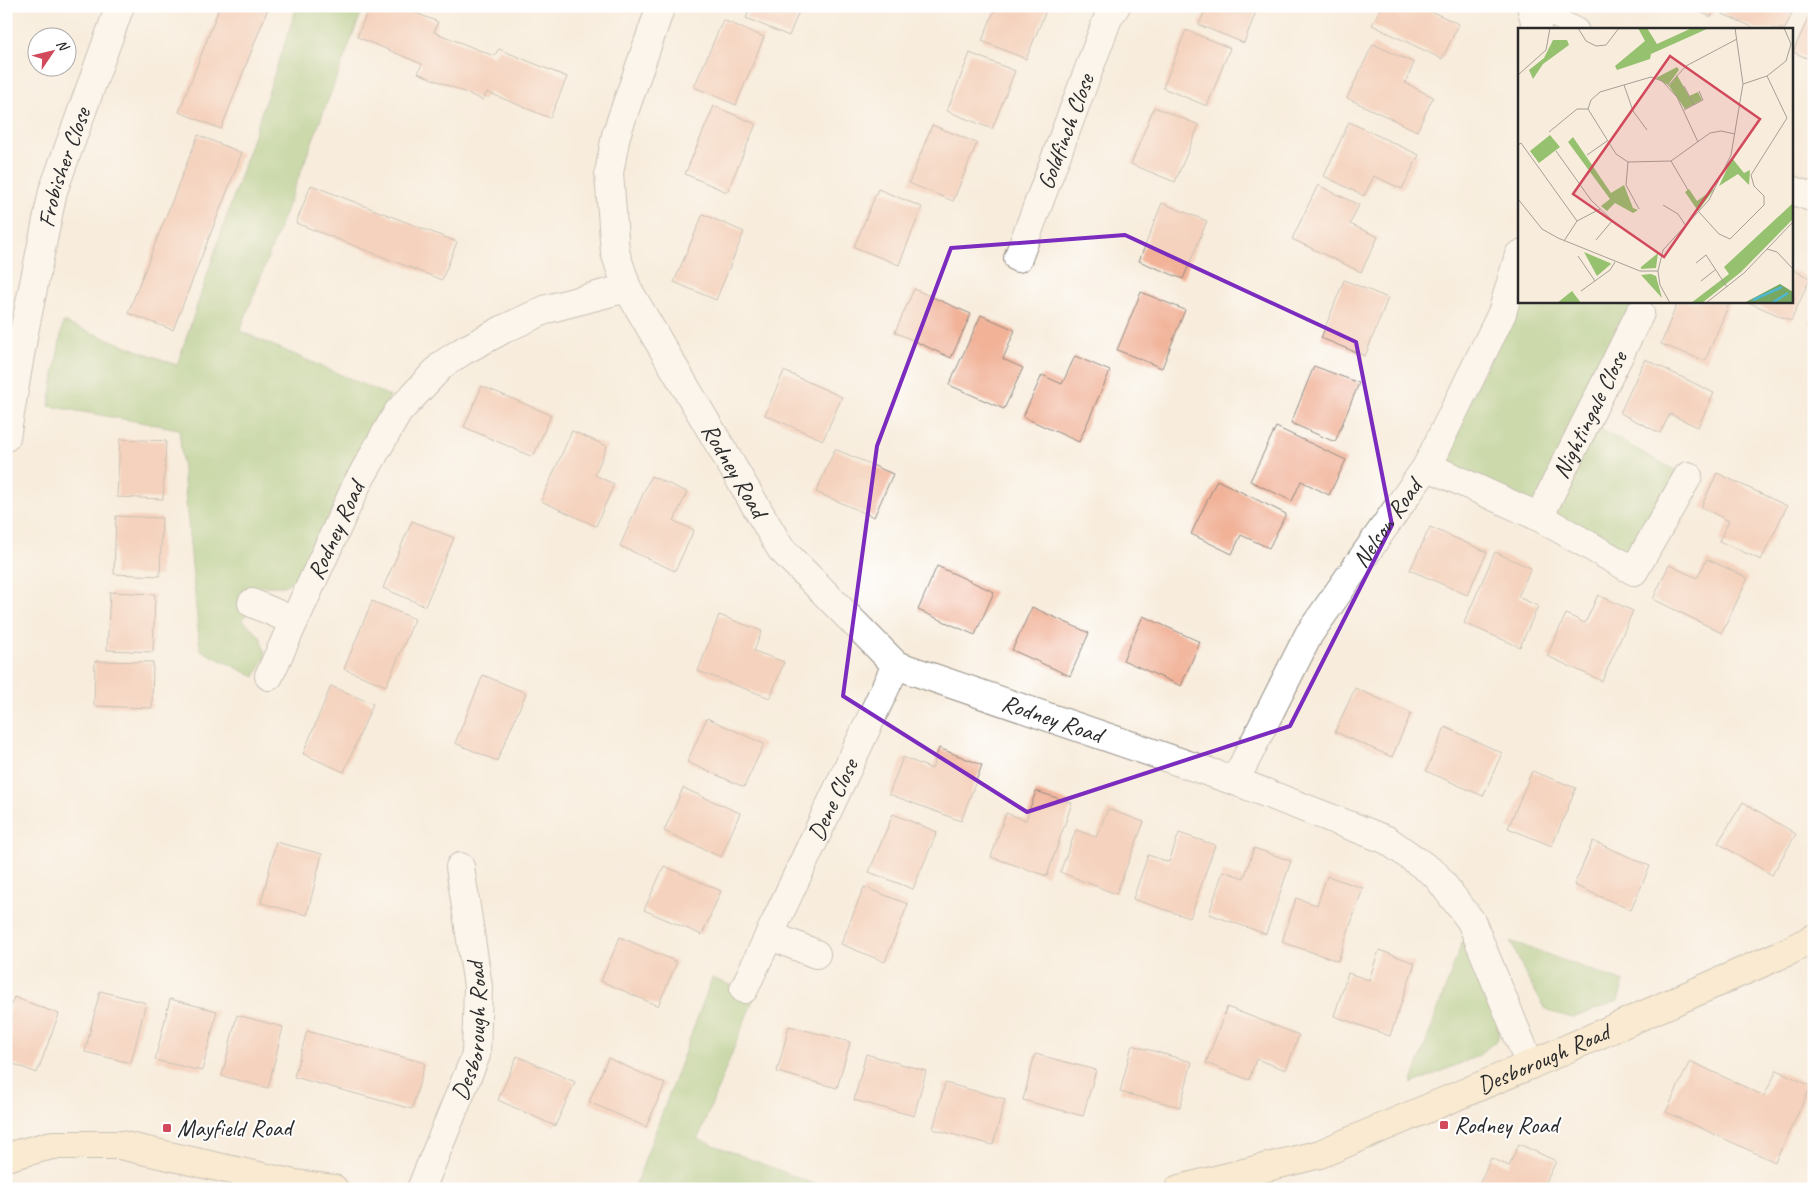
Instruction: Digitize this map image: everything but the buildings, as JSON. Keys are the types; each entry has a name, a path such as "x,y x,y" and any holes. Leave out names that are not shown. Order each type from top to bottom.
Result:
{"street":[{"name":"Frobisher Close","path":"6,437 15,327 53,191 120,6"},
{"name":"Rodney Road","path":"661,6 616,135 609,173 615,252 627,288 781,549 896,665 1235,781 1387,840 1435,874 1471,921 1530,1065"},
{"name":"Goldfinch Close","path":"1018,258 1108,18 1116,6"},
{"path":"1532,6 1537,28"},
{"path":"1792,190 1814,198"},
{"name":"Nelson Road","path":"1235,781 1310,634 1427,466 1502,313 1518,258"},
{"name":"Rodney Road","path":"269,676 357,484 398,412 443,364 462,351 547,309 627,288"},
{"name":"Nightingale Close","path":"1540,517 1640,313"},
{"path":"1427,466 1540,517 1634,571 1688,476"},
{"path":"252,603 294,621"},
{"name":"Dene Close","path":"744,989 896,665"},
{"name":"Desborough Road","path":"421,1189 476,1055 478,986 460,868"},
{"path":"769,934 816,954"},
{"name":"Desborough Road","path":"1179,1189 1320,1154 1530,1065 1789,951 1814,938"},
{"path":"6,1157 52,1145 120,1145 294,1184 334,1189"}],"lane":[{"path":"1532,6 1576,28"}],"highlighted area":[{"path":"1125,235 1356,342 1392,525 1290,726 1027,812 843,696 877,446 951,248"}],"green space":[{"path":"297,6 364,6 240,331 390,396 347,478 302,575 284,586 261,586 243,620 260,636 266,656 255,677 200,650 179,429 49,406 63,322 177,365"},
{"path":"1518,302 1636,302 1580,418 1680,473 1632,564 1438,463"},
{"path":"1465,941 1499,1012 1498,1039 1478,1056 1411,1084 1462,942"},
{"path":"1510,941 1624,982 1618,1001 1573,1018 1547,1011 1528,980"},
{"path":"712,978 755,995 698,1139 828,1189 634,1189"}],"place":[{"name":"Rodney Road","path":"1444,1125"},
{"name":"Mayfield Road","path":"167,1128"}]}
